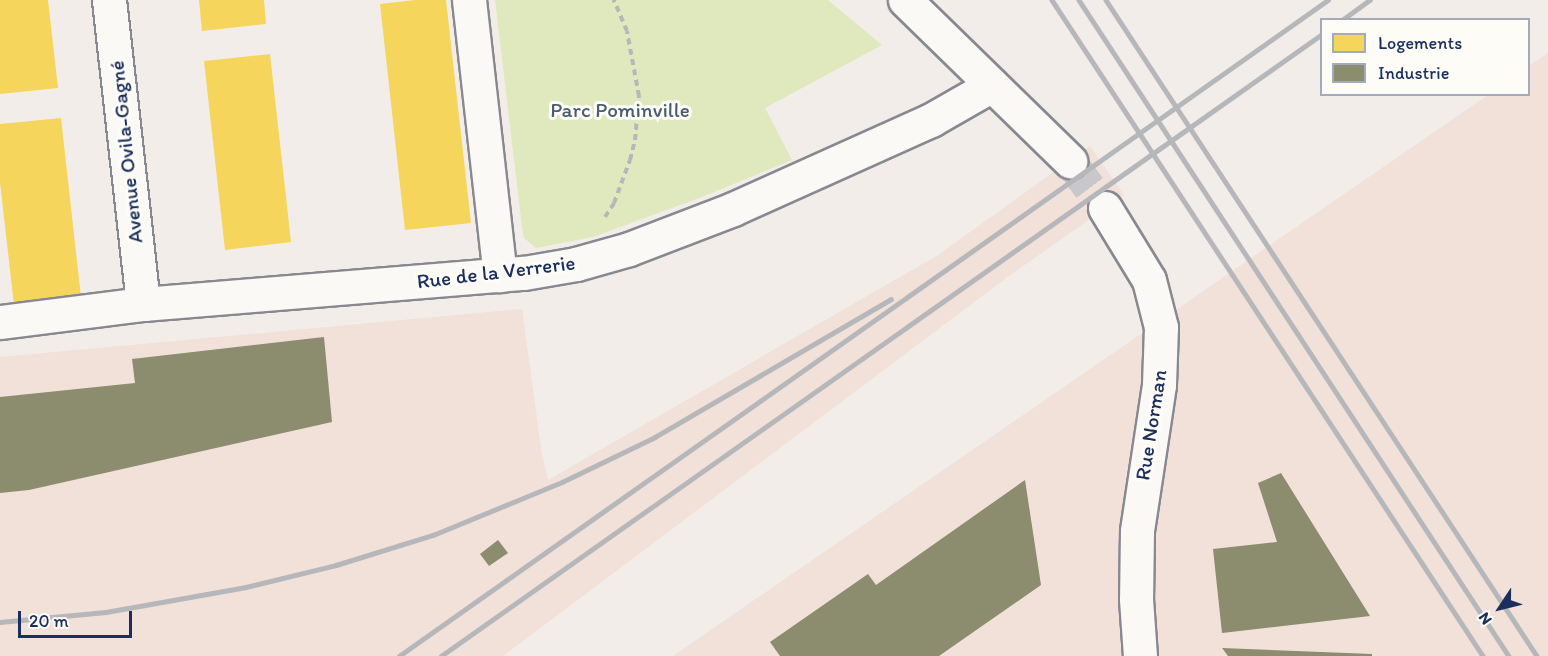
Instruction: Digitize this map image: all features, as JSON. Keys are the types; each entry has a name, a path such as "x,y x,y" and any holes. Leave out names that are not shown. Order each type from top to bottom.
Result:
{"street":[{"name":"Avenue Ovila-Gagné","path":"109,0 143,304"},
{"path":"469,0 500,275"},
{"path":"904,0 1070,161"},
{"name":"Rue de la Verrerie","path":"0,322 143,304 500,275 576,264 674,233 733,209 931,120 992,85"},
{"name":"Rue Norman","path":"1105,208 1149,280 1161,327 1159,386 1137,531 1136,599 1140,656"}],"path":[{"path":"604,218 624,181 638,119 637,76 632,50 614,0"}],"shaded area":[{"path":"1548,53 1548,656 673,656 1487,96 1530,96 1530,65"},
{"path":"1090,146 1124,195 1009,276 503,656 0,656 0,357 522,309 542,455 548,480 938,255"}],"green space":[{"name":"Parc Pominville","path":"495,0 828,0 882,45 765,108 792,160 702,197 593,237 536,248 524,238 522,227"}],"building: Logements":[{"path":"0,0 48,0 58,88 0,94"},
{"path":"199,0 264,0 266,24 202,31"},
{"path":"415,0 446,0 471,223 405,230 380,4"},
{"path":"270,54 291,242 225,250 204,61"},
{"path":"61,118 82,306 15,314 0,182 0,124"}],"building: Industrie":[{"path":"324,337 332,422 29,490 0,493 0,397 135,383 132,359"},
{"path":"1281,473 1370,616 1222,633 1213,549 1277,542 1258,483"},
{"path":"1025,480 1041,585 939,656 780,656 770,642 868,574 876,585"},
{"path":"498,540 508,553 489,566 480,554"},
{"path":"1222,648 1372,654 1372,656 1228,656"}],"tunnel":[{"path":"1070,161 1105,208"}],"railway":[{"path":"1052,0 1483,656"},
{"path":"1079,0 1509,656"},
{"path":"1106,0 1537,656"},
{"path":"399,656 1328,0"},
{"path":"1345,18 1370,0"},
{"path":"441,656 1320,35"},
{"path":"0,622 106,612 246,587 336,565 433,535 562,482 655,437 891,299"}]}
